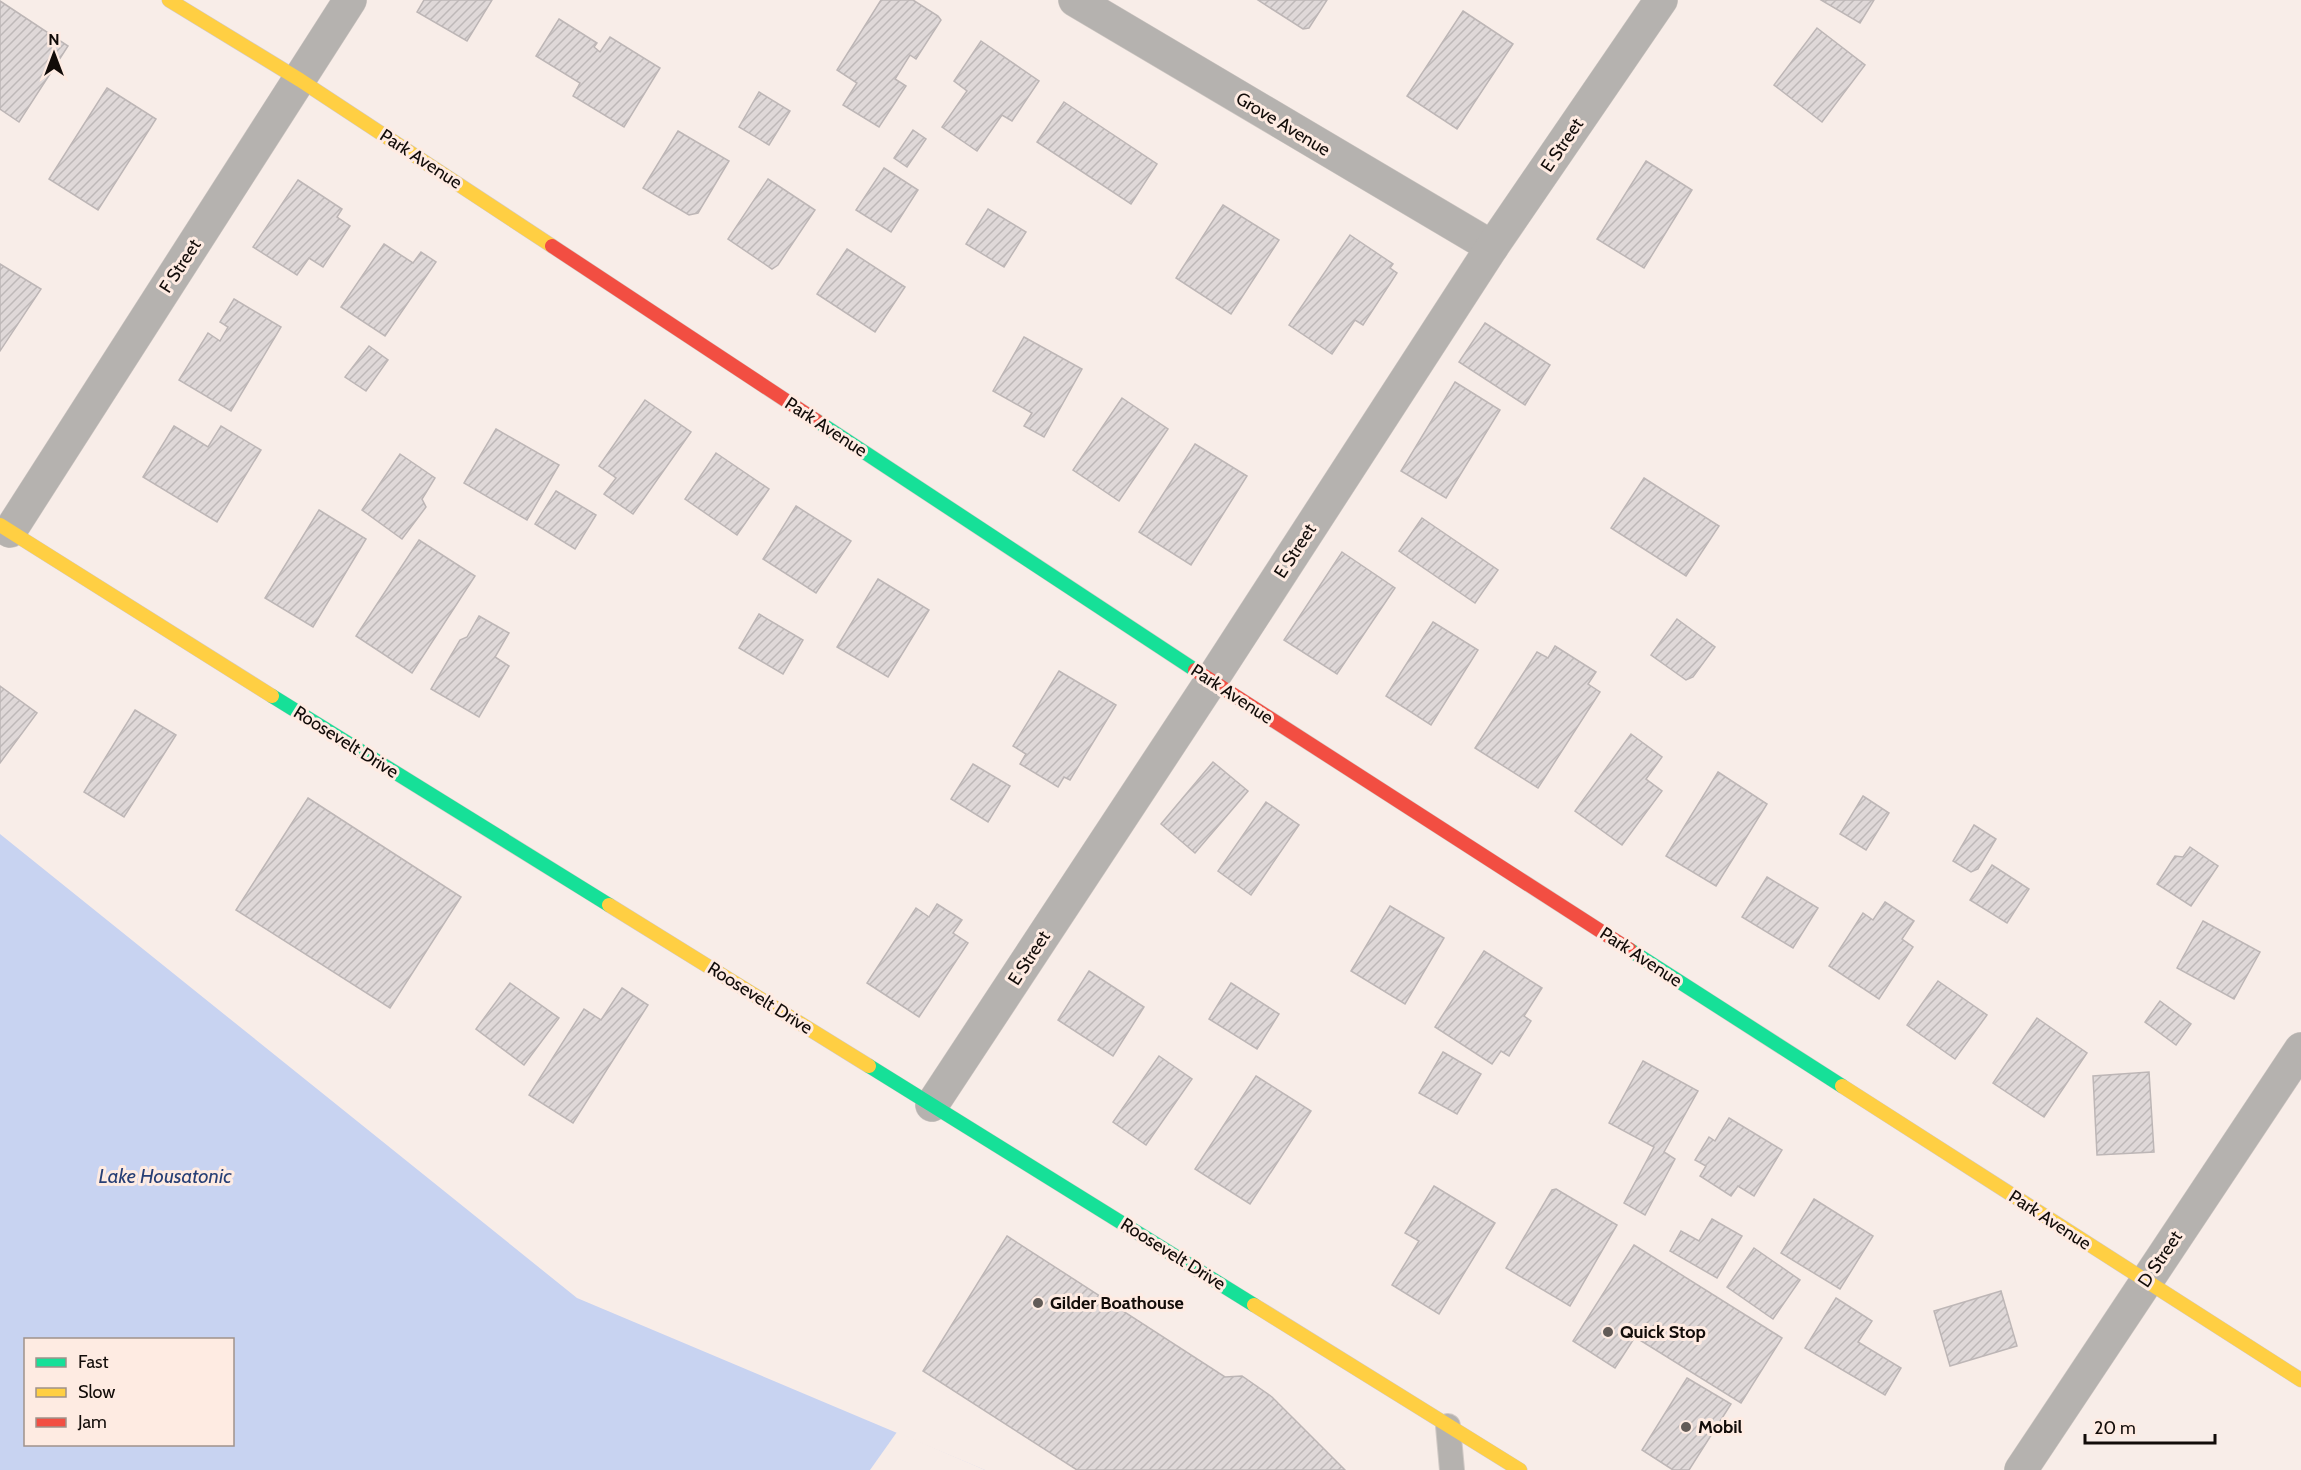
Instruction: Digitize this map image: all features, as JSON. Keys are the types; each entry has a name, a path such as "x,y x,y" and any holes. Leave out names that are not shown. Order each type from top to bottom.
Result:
{"street":[{"name":"Park Avenue","path":"169,0 300,80 1211,681 2301,1380"},
{"name":"F Street","path":"5,528 300,80 350,0"},
{"name":"Grove Avenue","path":"1075,0 1492,247"},
{"name":"E Street","path":"932,1105 1211,681 1492,247 1661,0"},
{"name":"Roosevelt Drive","path":"5,528 217,662 1520,1470"},
{"name":"D Street","path":"2020,1470 2301,1049"}],"lane":[{"path":"1448,1426 1452,1470"}],"water":[{"name":"Lake Housatonic","path":"0,834 577,1298 985,1470 0,1470"}],"pier":[{"path":"897,1432 985,1470 870,1470"}],"building":[{"path":"424,0 492,0 467,41 417,12"},
{"path":"881,0 913,0 941,20 916,59 910,55 895,79 906,86 879,127 843,105 857,83 837,70"},
{"path":"1258,0 1327,0 1309,28 1303,29"},
{"path":"1821,0 1874,0 1860,23"},
{"path":"0,1 68,46 19,122 0,109"},
{"path":"1463,11 1513,44 1457,129 1407,96"},
{"path":"559,19 597,43 594,47 600,52 610,37 660,68 624,127 573,96 580,83 536,56"},
{"path":"1817,28 1865,65 1822,122 1774,85"},
{"path":"981,41 1039,81 1012,121 1002,115 977,151 942,127 967,91 954,81"},
{"path":"107,88 156,119 98,210 49,179"},
{"path":"759,92 790,111 769,145 739,127"},
{"path":"1064,102 1157,164 1131,204 1037,142"},
{"path":"913,130 926,139 907,167 894,158"},
{"path":"678,131 729,161 698,213 689,215 643,188"},
{"path":"1646,161 1692,190 1644,268 1597,239"},
{"path":"884,168 918,190 891,232 856,210"},
{"path":"768,179 815,210 778,265 772,269 728,239"},
{"path":"298,180 342,209 337,217 350,226 323,267 309,258 297,275 253,247"},
{"path":"1223,205 1279,240 1231,314 1176,278"},
{"path":"988,209 1026,232 1004,267 966,244"},
{"path":"1350,235 1393,264 1390,268 1397,273 1363,325 1355,320 1332,354 1289,325"},
{"path":"384,244 413,263 421,252 436,262 385,336 341,307"},
{"path":"847,249 905,287 875,332 817,294"},
{"path":"0,264 41,289 0,351"},
{"path":"234,299 281,327 231,411 179,380 208,333 220,341 228,327 220,322"},
{"path":"1485,323 1550,365 1525,405 1459,362"},
{"path":"1024,337 1082,369 1044,437 1024,426 1032,413 993,391"},
{"path":"369,346 388,360 366,391 345,377"},
{"path":"1455,382 1500,410 1446,498 1401,471"},
{"path":"1122,398 1168,429 1119,501 1073,470"},
{"path":"645,400 691,432 633,514 604,494 616,478 599,466"},
{"path":"174,426 208,447 221,426 261,450 217,522 143,477"},
{"path":"496,429 559,465 527,520 464,483"},
{"path":"1195,444 1247,476 1191,565 1139,532"},
{"path":"716,453 769,489 737,535 685,499"},
{"path":"400,454 435,478 422,499 426,507 402,539 362,510"},
{"path":"1644,478 1719,526 1686,576 1611,528"},
{"path":"556,491 596,515 575,549 535,524"},
{"path":"796,506 851,541 816,593 763,559"},
{"path":"319,510 366,539 313,627 265,598"},
{"path":"1422,518 1498,570 1475,603 1399,551"},
{"path":"419,540 475,576 412,673 356,636"},
{"path":"1342,552 1395,588 1337,674 1284,640"},
{"path":"878,579 929,610 888,677 837,647"},
{"path":"759,614 803,640 783,674 739,648"},
{"path":"479,616 509,633 495,657 509,666 479,717 431,689 460,640 467,637"},
{"path":"1677,619 1715,647 1693,677 1686,680 1651,655"},
{"path":"1433,622 1478,650 1431,725 1386,696"},
{"path":"1555,646 1596,672 1588,684 1600,692 1538,788 1475,748 1537,652 1548,658"},
{"path":"1059,671 1116,705 1070,780 1064,777 1058,787 1020,764 1026,754 1013,746"},
{"path":"0,686 37,713 0,763"},
{"path":"135,710 176,735 124,817 84,792"},
{"path":"1631,734 1662,757 1646,779 1662,791 1622,845 1575,811"},
{"path":"1213,762 1248,791 1195,853 1161,824"},
{"path":"973,764 1010,786 988,822 951,799"},
{"path":"1718,772 1767,804 1716,886 1666,856"},
{"path":"1863,796 1889,813 1866,850 1840,834"},
{"path":"308,798 461,897 390,1008 236,910"},
{"path":"1266,802 1299,825 1251,895 1218,871"},
{"path":"1974,825 1996,839 1978,869 1971,872 1953,861"},
{"path":"2190,847 2218,866 2191,906 2157,884 2175,856 2183,857"},
{"path":"1992,865 2029,889 2007,923 1970,900"},
{"path":"1767,877 1818,908 1793,948 1742,917"},
{"path":"1885,902 1914,921 1902,939 1913,947 1879,999 1829,966 1863,913 1873,920"},
{"path":"937,904 962,920 953,933 968,943 919,1017 867,983 916,908 929,917"},
{"path":"1390,906 1444,938 1405,1004 1351,971"},
{"path":"2203,921 2260,952 2234,999 2177,968"},
{"path":"1484,951 1542,988 1524,1016 1531,1021 1509,1056 1501,1051 1492,1064 1435,1027"},
{"path":"1089,971 1144,1007 1113,1056 1058,1020"},
{"path":"1938,981 1987,1015 1955,1059 1907,1025"},
{"path":"510,983 559,1018 524,1065 476,1029"},
{"path":"1231,983 1279,1014 1257,1049 1209,1019"},
{"path":"622,988 648,1005 573,1123 529,1095 584,1009 601,1020"},
{"path":"2160,1001 2191,1024 2176,1045 2145,1022"},
{"path":"2037,1018 2087,1053 2044,1117 1993,1083"},
{"path":"1443,1052 1481,1074 1457,1114 1419,1093"},
{"path":"1159,1056 1192,1079 1146,1145 1113,1122"},
{"path":"1643,1061 1698,1091 1664,1152 1675,1159 1645,1215 1624,1203 1654,1147 1609,1123"},
{"path":"2149,1072 2154,1152 2097,1155 2093,1076"},
{"path":"1256,1076 1311,1111 1250,1204 1195,1169"},
{"path":"1729,1118 1782,1150 1754,1196 1738,1186 1731,1196 1700,1176 1706,1166 1695,1160 1709,1137 1715,1141"},
{"path":"1434,1186 1495,1223 1439,1314 1392,1285 1419,1241 1405,1233"},
{"path":"1556,1189 1617,1225 1570,1306 1506,1268 1552,1190"},
{"path":"1814,1199 1873,1236 1840,1289 1781,1253"},
{"path":"1712,1219 1742,1236 1717,1278 1670,1251 1681,1231 1699,1241"},
{"name":"Gilder Boathouse","path":"1007,1236 1225,1377 1242,1376 1272,1397 1345,1470 1077,1470 923,1371"},
{"path":"1634,1245 1782,1338 1741,1403 1635,1337 1615,1368 1573,1341"},
{"path":"1754,1248 1800,1280 1773,1319 1727,1287"},
{"path":"2001,1291 2017,1346 1950,1366 1934,1311"},
{"path":"1836,1298 1872,1321 1858,1342 1901,1368 1885,1395 1805,1348"},
{"name":"Mobil","path":"1687,1378 1731,1404 1689,1470 1673,1470 1642,1450"}],"traffic: fast":[{"path":"817,421 1195,670"},
{"path":"272,696 609,905"},
{"path":"1630,950 1842,1086"},
{"path":"869,1066 1254,1305"}],"traffic: slow":[{"path":"169,0 300,80 552,246"},
{"path":"0,525 272,696"},
{"path":"609,905 869,1066"},
{"path":"1842,1086 2301,1380"},
{"path":"1254,1305 1520,1470"}],"traffic: jam":[{"path":"552,246 817,421"},
{"path":"1195,670 1630,950"}],"place":[{"name":"Gilder Boathouse","path":"1038,1303"},
{"name":"Quick Stop","path":"1608,1332"},
{"name":"Mobil","path":"1686,1427"}]}
